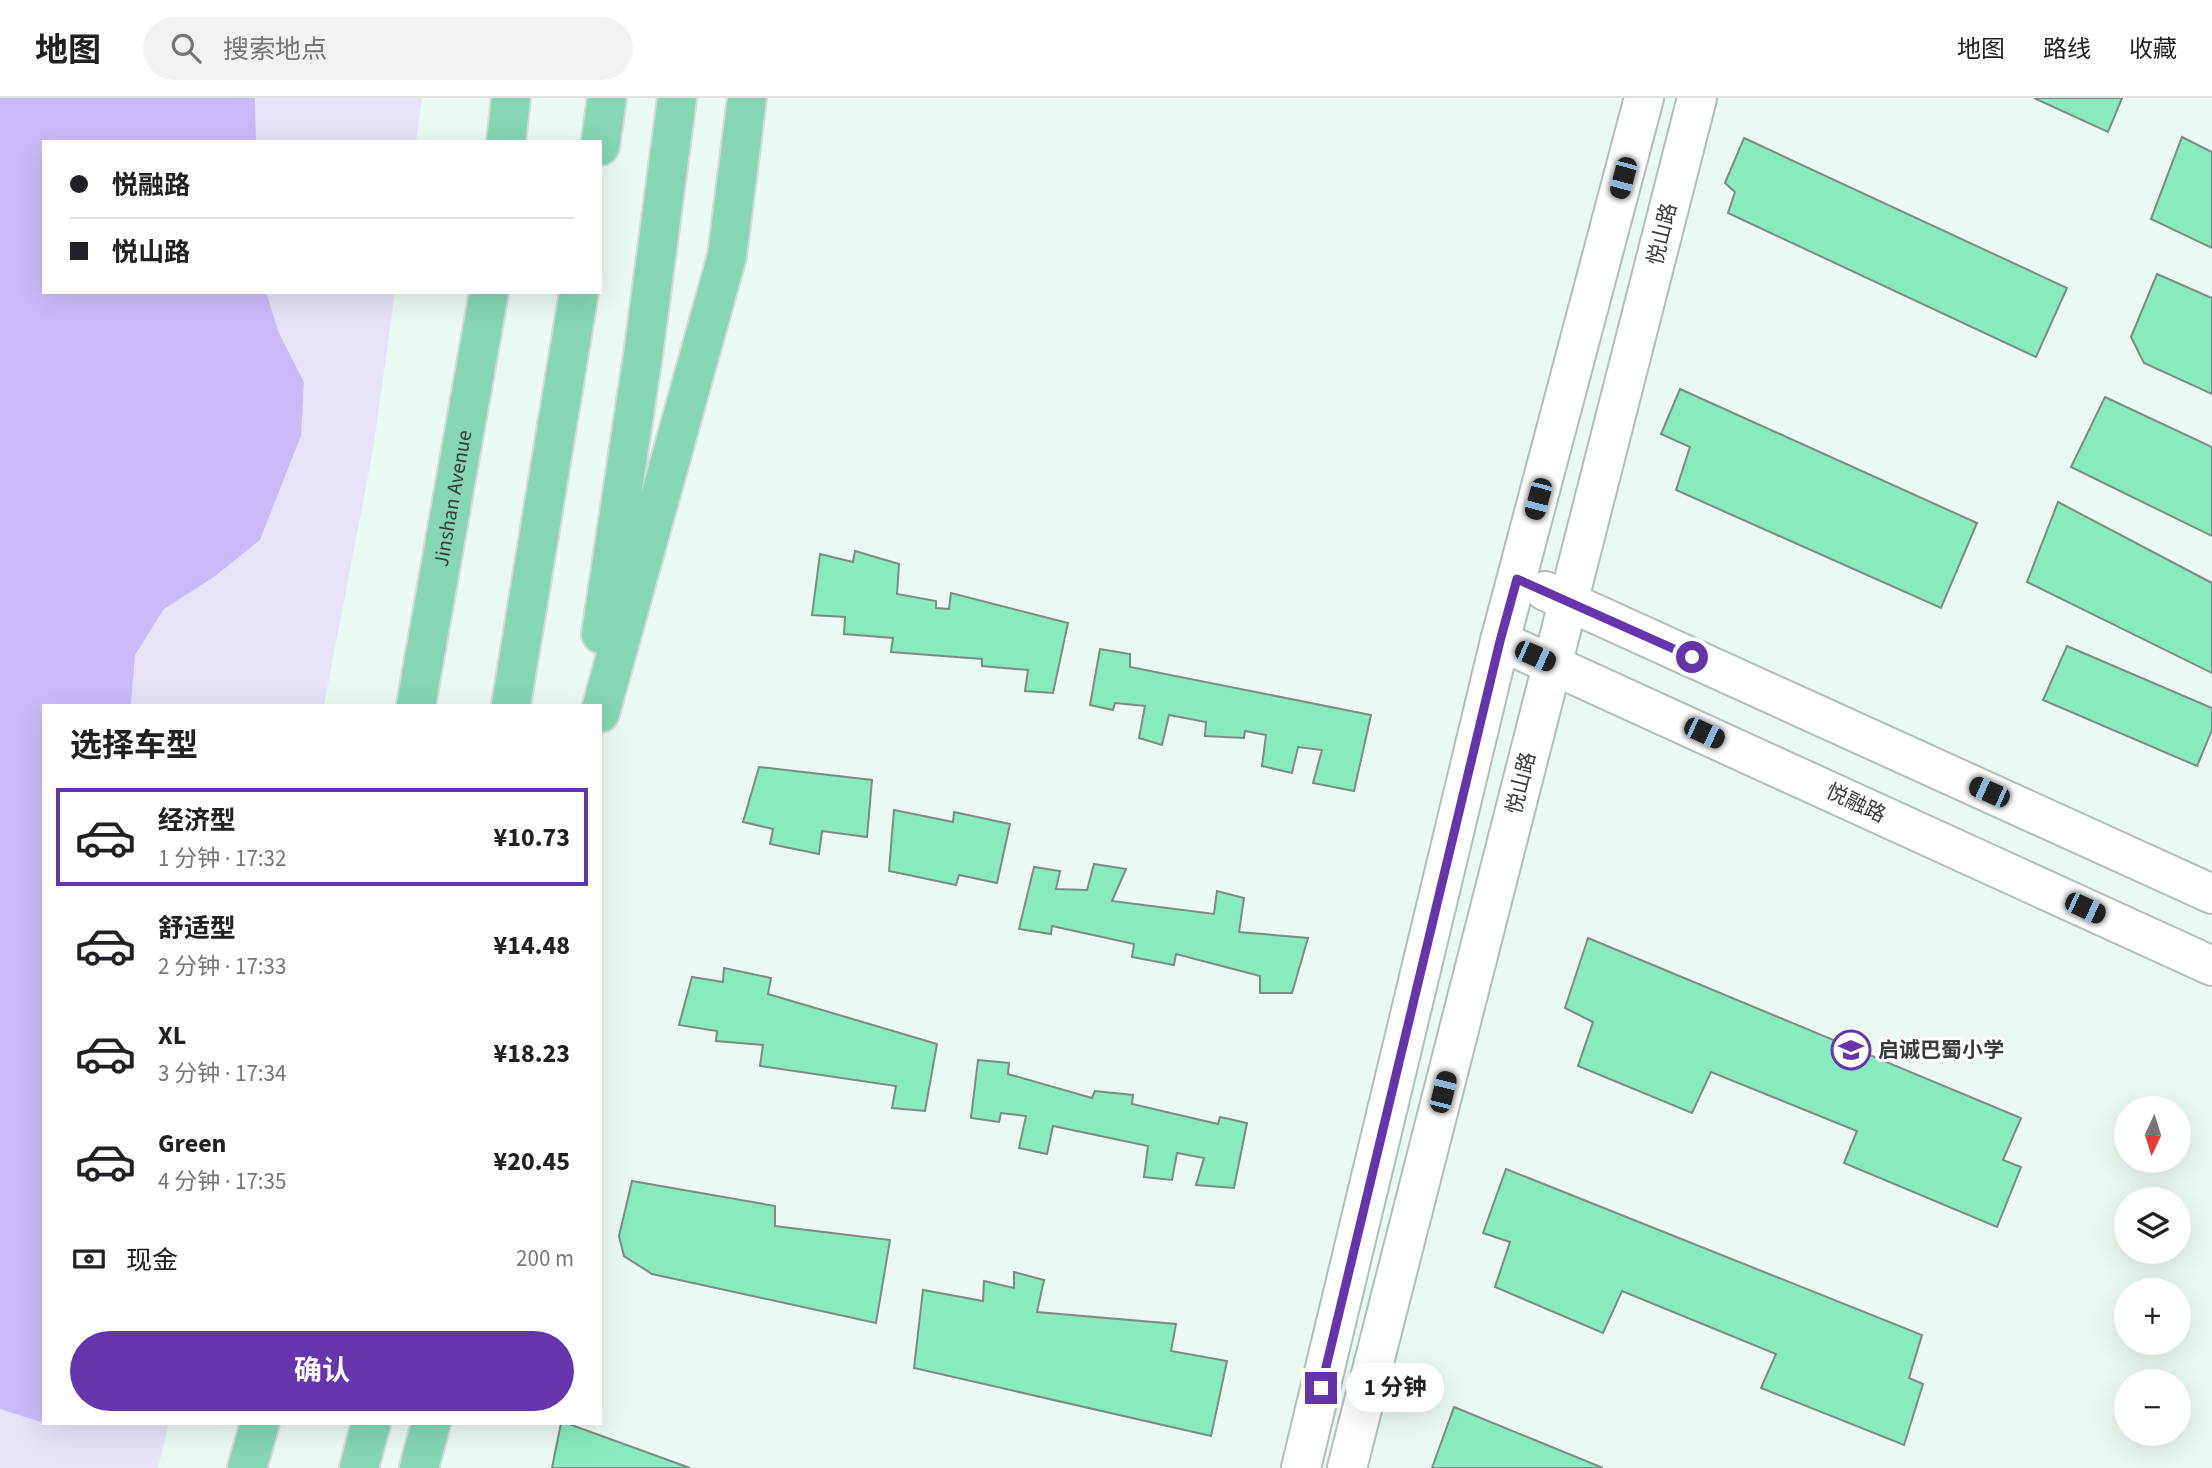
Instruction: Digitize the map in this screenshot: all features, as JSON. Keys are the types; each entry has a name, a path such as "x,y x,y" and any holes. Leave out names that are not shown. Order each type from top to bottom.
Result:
{"highway":[{"path":"506,140 511,98"},
{"path":"601,140 607,98"},
{"path":"590,704 644,348 677,98"},
{"path":"602,706 727,256 747,98"},
{"name":"Jinshan Avenue","path":"416,704 489,294"},
{"path":"511,704 579,294"},
{"path":"247,1468 259,1425"},
{"path":"359,1468 370,1425"},
{"path":"419,1468 430,1425"}],"main road":[{"path":"1301,1468 1500,641 1644,98"},
{"name":"悦山路","path":"1347,1468 1697,98"},
{"path":"1517,579 2212,894"},
{"name":"悦融路","path":"1500,641 2212,966"}],"shaded area":[{"path":"0,98 255,98 256,140 42,140 42,294 267,294 279,333 304,382 301,436 260,540 214,577 164,609 135,655 131,704 42,704 42,1422 0,1409"},
{"path":"255,98 422,98 416,140 256,140"},
{"path":"267,294 395,294 373,450 324,704 131,704 135,655 164,609 214,577 260,540 301,437 304,382 279,333"},
{"path":"0,1409 42,1422 42,1425 169,1425 158,1468 0,1468"}],"building":[{"path":"2034,98 2122,98 2108,132"},
{"path":"2182,137 2212,152 2212,248 2151,219"},
{"path":"1744,138 2067,288 2036,357 1728,213 1735,192 1725,183"},
{"path":"2157,274 2212,298 2212,394 2144,363 2131,337"},
{"path":"1680,389 1977,523 1941,608 1676,490 1690,447 1661,434"},
{"path":"2105,397 2212,447 2212,536 2071,467"},
{"path":"2058,502 2212,583 2212,673 2027,582"},
{"path":"855,551 899,564 897,594 936,601 936,608 949,609 951,593 1068,623 1053,693 1025,691 1028,670 982,666 982,659 891,652 893,638 844,634 845,617 812,615 820,554 853,562"},
{"path":"2067,646 2212,708 2212,730 2197,766 2043,700"},
{"path":"1100,649 1130,654 1130,667 1371,715 1354,791 1313,783 1322,750 1298,747 1292,773 1262,766 1266,735 1245,731 1244,738 1205,736 1206,722 1169,715 1162,745 1139,738 1145,706 1115,703 1113,710 1090,705"},
{"path":"759,767 872,780 867,837 822,831 819,854 770,844 773,829 743,822"},
{"path":"894,810 953,822 954,812 1010,824 997,883 959,875 956,885 889,871"},
{"path":"1094,864 1126,869 1112,901 1214,914 1217,891 1244,898 1239,932 1308,938 1292,993 1260,993 1260,976 1176,954 1174,965 1132,957 1134,944 1052,926 1051,934 1019,929 1034,867 1060,871 1056,889 1087,890"},
{"path":"1588,938 2021,1118 2003,1160 2021,1167 1997,1227 1844,1163 1857,1131 1711,1072 1692,1113 1578,1066 1593,1022 1565,1008"},
{"path":"724,968 771,978 768,994 937,1044 925,1111 892,1108 896,1086 760,1066 763,1045 716,1041 717,1031 679,1025 692,977 723,982"},
{"path":"978,1060 1009,1063 1008,1074 1092,1098 1095,1091 1133,1095 1132,1104 1218,1124 1220,1117 1247,1123 1234,1188 1196,1185 1204,1158 1177,1153 1172,1180 1144,1177 1148,1146 1053,1126 1047,1154 1019,1148 1026,1116 1001,1113 999,1122 971,1118"},
{"path":"1506,1169 1922,1335 1909,1378 1923,1384 1904,1445 1761,1388 1776,1354 1622,1291 1603,1333 1495,1287 1510,1242 1483,1233"},
{"path":"632,1181 775,1206 775,1226 890,1240 876,1323 652,1274 624,1256 619,1236"},
{"path":"1014,1272 1044,1280 1037,1312 1176,1324 1171,1351 1227,1361 1211,1436 914,1368 923,1290 983,1301 984,1281 1014,1288"},
{"path":"1454,1407 1603,1468 1432,1468"},
{"path":"561,1425 572,1425 690,1468 552,1468"}],"place":[{"name":"启诚巴蜀小学","path":"1851,1050"}],"route":[{"path":"1321,1388 1517,579 1692,657"}]}
